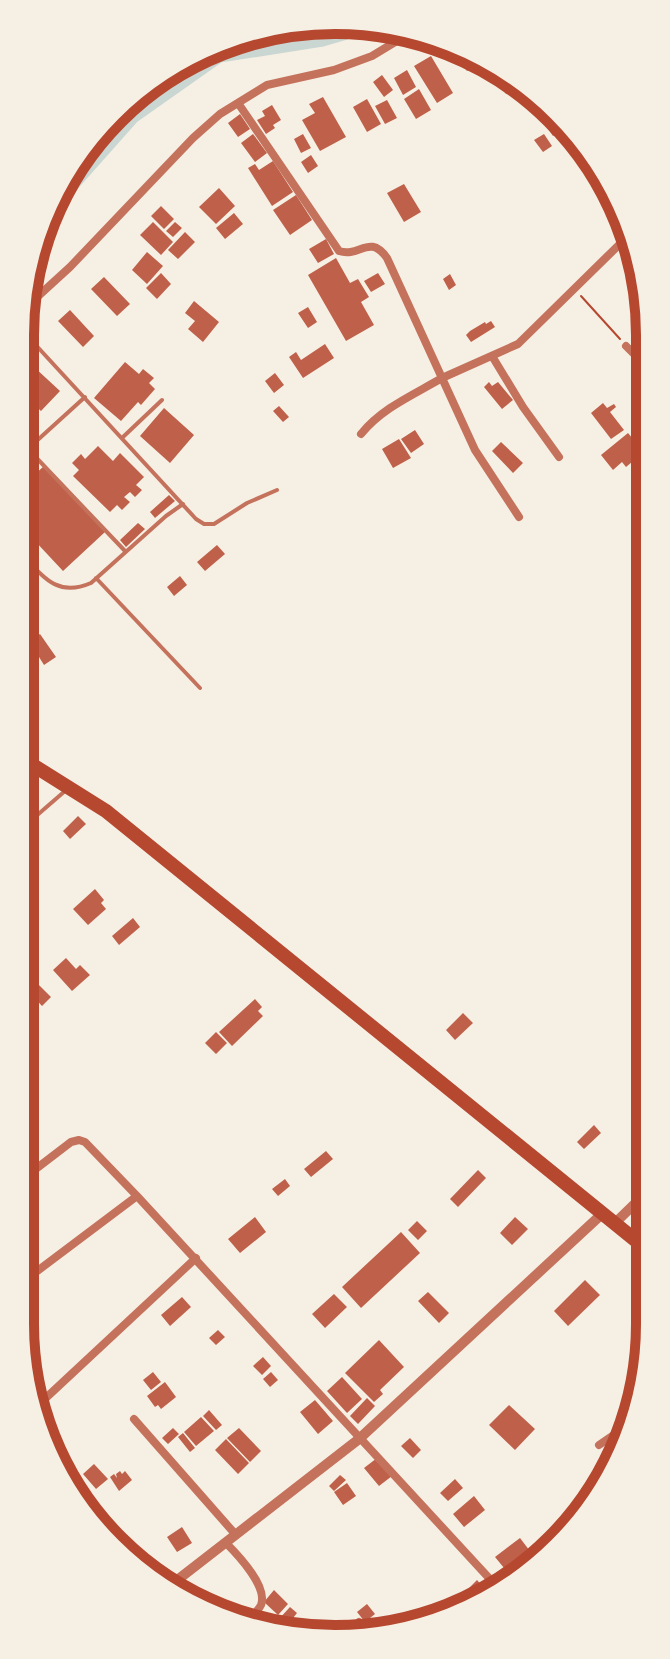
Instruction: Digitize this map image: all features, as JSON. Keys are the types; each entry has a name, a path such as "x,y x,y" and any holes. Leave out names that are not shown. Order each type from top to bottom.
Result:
{"highway":[{"path":"34,766 106,811 636,1240"}],"street":[{"path":"37,297 220,114 267,85 334,70 372,56 397,41"},
{"path":"238,103 339,251 347,253 370,246 381,249 475,450 519,517"},
{"path":"361,434 386,410 442,378 518,344 621,243"},
{"path":"626,346 636,356"},
{"path":"492,356 559,457"},
{"path":"34,1170 71,1142 85,1142 196,1258 492,1581"},
{"path":"34,1273 137,1196"},
{"path":"177,1580 359,1439 609,1218 636,1199"},
{"path":"44,1400 196,1258"},
{"path":"134,1419 236,1535"},
{"path":"599,1445 615,1434"},
{"path":"226,1543 239,1556 262,1593 259,1609 254,1614"}],"lane":[{"path":"34,343 196,519 210,525 277,490"},
{"path":"34,444 85,397"},
{"path":"123,438 162,400"},
{"path":"34,455 125,551"},
{"path":"34,567 57,586 67,589 81,587 96,578 183,504"},
{"path":"96,578 200,688"},
{"path":"34,818 69,787"}],"path":[{"path":"575,290 626,346"}],"building":[{"path":"431,56 453,93 437,103 414,66"},
{"path":"460,62 473,67 467,71"},
{"path":"407,70 416,87 403,95 394,78"},
{"path":"382,75 393,90 384,97 373,82"},
{"path":"419,89 431,110 416,119 404,99"},
{"path":"323,97 346,137 320,151 302,120 315,113 309,104"},
{"path":"367,99 381,124 367,132 353,107"},
{"path":"387,100 397,118 385,124 375,106"},
{"path":"272,105 281,120 266,134 257,120 265,116 262,111"},
{"path":"240,114 250,129 238,137 228,123"},
{"path":"544,119 557,133 553,136 542,120"},
{"path":"253,134 267,153 255,162 241,143"},
{"path":"303,134 311,148 301,153 294,139"},
{"path":"544,134 552,146 543,152 534,140"},
{"path":"311,155 318,166 308,173 301,162"},
{"path":"273,161 293,192 272,206 248,168 255,164 259,170"},
{"path":"404,184 421,212 404,222 387,193"},
{"path":"219,188 235,206 216,224 199,207"},
{"path":"296,195 312,220 290,235 273,210"},
{"path":"161,206 174,219 164,229 151,216"},
{"path":"234,213 243,224 225,239 216,228"},
{"path":"153,222 173,242 161,255 140,235"},
{"path":"175,222 182,228 173,237 166,231"},
{"path":"185,232 195,242 178,259 168,250"},
{"path":"326,239 334,254 318,263 309,249"},
{"path":"147,252 163,266 147,284 132,270"},
{"path":"336,258 350,283 358,279 369,297 361,302 374,325 346,341 308,275"},
{"path":"161,273 171,284 157,299 146,288"},
{"path":"378,273 385,284 371,292 364,281"},
{"path":"450,274 456,285 449,290 443,279"},
{"path":"104,277 130,304 117,316 91,289"},
{"path":"194,301 219,322 203,342 188,329 195,321 185,313"},
{"path":"308,307 317,322 308,328 298,313"},
{"path":"70,310 94,336 83,347 58,321"},
{"path":"491,321 495,327 471,342 466,335"},
{"path":"325,344 334,358 303,378 289,357 296,352 301,360"},
{"path":"125,362 139,374 143,369 154,378 149,383 155,389 121,421 94,398"},
{"path":"34,367 60,391 41,411 34,405"},
{"path":"275,373 284,385 274,393 265,381"},
{"path":"489,382 492,386 498,382 513,400 502,409 484,387"},
{"path":"603,403 607,408 614,404 616,407 610,412 624,430 611,439 591,413"},
{"path":"279,406 289,417 283,422 273,411"},
{"path":"164,408 194,435 170,463 140,436"},
{"path":"415,430 424,444 411,453 401,439"},
{"path":"628,433 636,442 636,459 626,467 622,462 613,470 601,455"},
{"path":"399,439 411,458 393,468 382,449"},
{"path":"501,442 523,463 513,473 492,451"},
{"path":"98,446 113,461 120,453 144,477 136,485 142,490 135,497 130,492 124,497 130,502 122,510 117,505 110,512 73,476 79,470 72,463 81,454 85,459"},
{"path":"44,466 105,532 63,571 34,540 34,475"},
{"path":"169,495 175,501 155,518 150,512"},
{"path":"138,523 145,529 126,547 120,540"},
{"path":"217,545 225,554 205,571 197,562"},
{"path":"180,576 187,585 174,596 167,587"},
{"path":"40,634 56,657 44,665 34,649 34,638"},
{"path":"78,816 86,824 70,839 63,831"},
{"path":"95,889 104,900 101,903 106,909 88,925 73,909"},
{"path":"133,918 140,927 119,945 112,936"},
{"path":"66,958 76,969 80,965 90,975 72,991 53,970"},
{"path":"37,983 51,997 42,1006 34,997"},
{"path":"255,999 262,1007 258,1011 263,1016 232,1046 219,1032"},
{"path":"463,1013 473,1023 455,1040 446,1030"},
{"path":"216,1032 227,1043 216,1054 205,1043"},
{"path":"594,1125 601,1133 584,1149 577,1142"},
{"path":"326,1151 333,1159 311,1177 304,1169"},
{"path":"478,1170 486,1178 458,1207 450,1199"},
{"path":"285,1179 290,1186 278,1196 272,1189"},
{"path":"255,1217 266,1232 240,1253 228,1239"},
{"path":"515,1217 528,1229 512,1245 500,1233"},
{"path":"417,1221 427,1231 418,1240 408,1230"},
{"path":"401,1232 420,1253 361,1308 342,1287"},
{"path":"585,1280 600,1295 568,1326 554,1311"},
{"path":"428,1292 449,1313 439,1323 418,1301"},
{"path":"334,1294 347,1307 325,1328 312,1314"},
{"path":"182,1297 191,1307 170,1326 161,1315"},
{"path":"218,1330 225,1337 216,1345 209,1338"},
{"path":"379,1340 404,1367 380,1390 383,1394 374,1402 345,1373"},
{"path":"263,1357 271,1366 262,1375 253,1366"},
{"path":"153,1372 161,1382 151,1390 143,1380"},
{"path":"271,1372 278,1380 270,1387 263,1379"},
{"path":"342,1377 362,1399 347,1413 327,1391"},
{"path":"165,1382 176,1397 161,1409 158,1405 155,1407 147,1396"},
{"path":"367,1398 375,1406 358,1424 350,1416"},
{"path":"315,1400 333,1421 318,1434 300,1412"},
{"path":"509,1405 535,1429 515,1450 489,1425"},
{"path":"209,1410 222,1425 216,1430 203,1416"},
{"path":"201,1417 214,1431 196,1446 184,1432"},
{"path":"173,1428 179,1434 168,1444 162,1438"},
{"path":"239,1428 261,1451 250,1462 227,1438"},
{"path":"183,1433 195,1448 190,1452 178,1437"},
{"path":"410,1438 421,1450 413,1458 401,1446"},
{"path":"226,1439 249,1463 238,1474 215,1450"},
{"path":"377,1458 392,1476 379,1486 364,1468"},
{"path":"94,1464 108,1479 96,1489 83,1474"},
{"path":"120,1471 122,1474 125,1471 132,1480 119,1491 110,1477 114,1474 117,1478 116,1474"},
{"path":"340,1475 346,1480 334,1491 329,1486"},
{"path":"455,1479 463,1488 448,1501 440,1493"},
{"path":"347,1483 356,1496 343,1505 334,1492"},
{"path":"474,1496 485,1510 464,1527 453,1514"},
{"path":"182,1527 192,1543 177,1552 167,1537"},
{"path":"520,1538 531,1552 506,1571 495,1557"},
{"path":"477,1580 483,1587 470,1593 467,1590"},
{"path":"274,1590 288,1604 278,1615 264,1602"},
{"path":"367,1604 375,1614 365,1622 357,1612"},
{"path":"290,1607 297,1613 291,1621 279,1619"}],"waterway":[{"path":"252,46 321,35"},
{"path":"147,100 177,79"}]}
